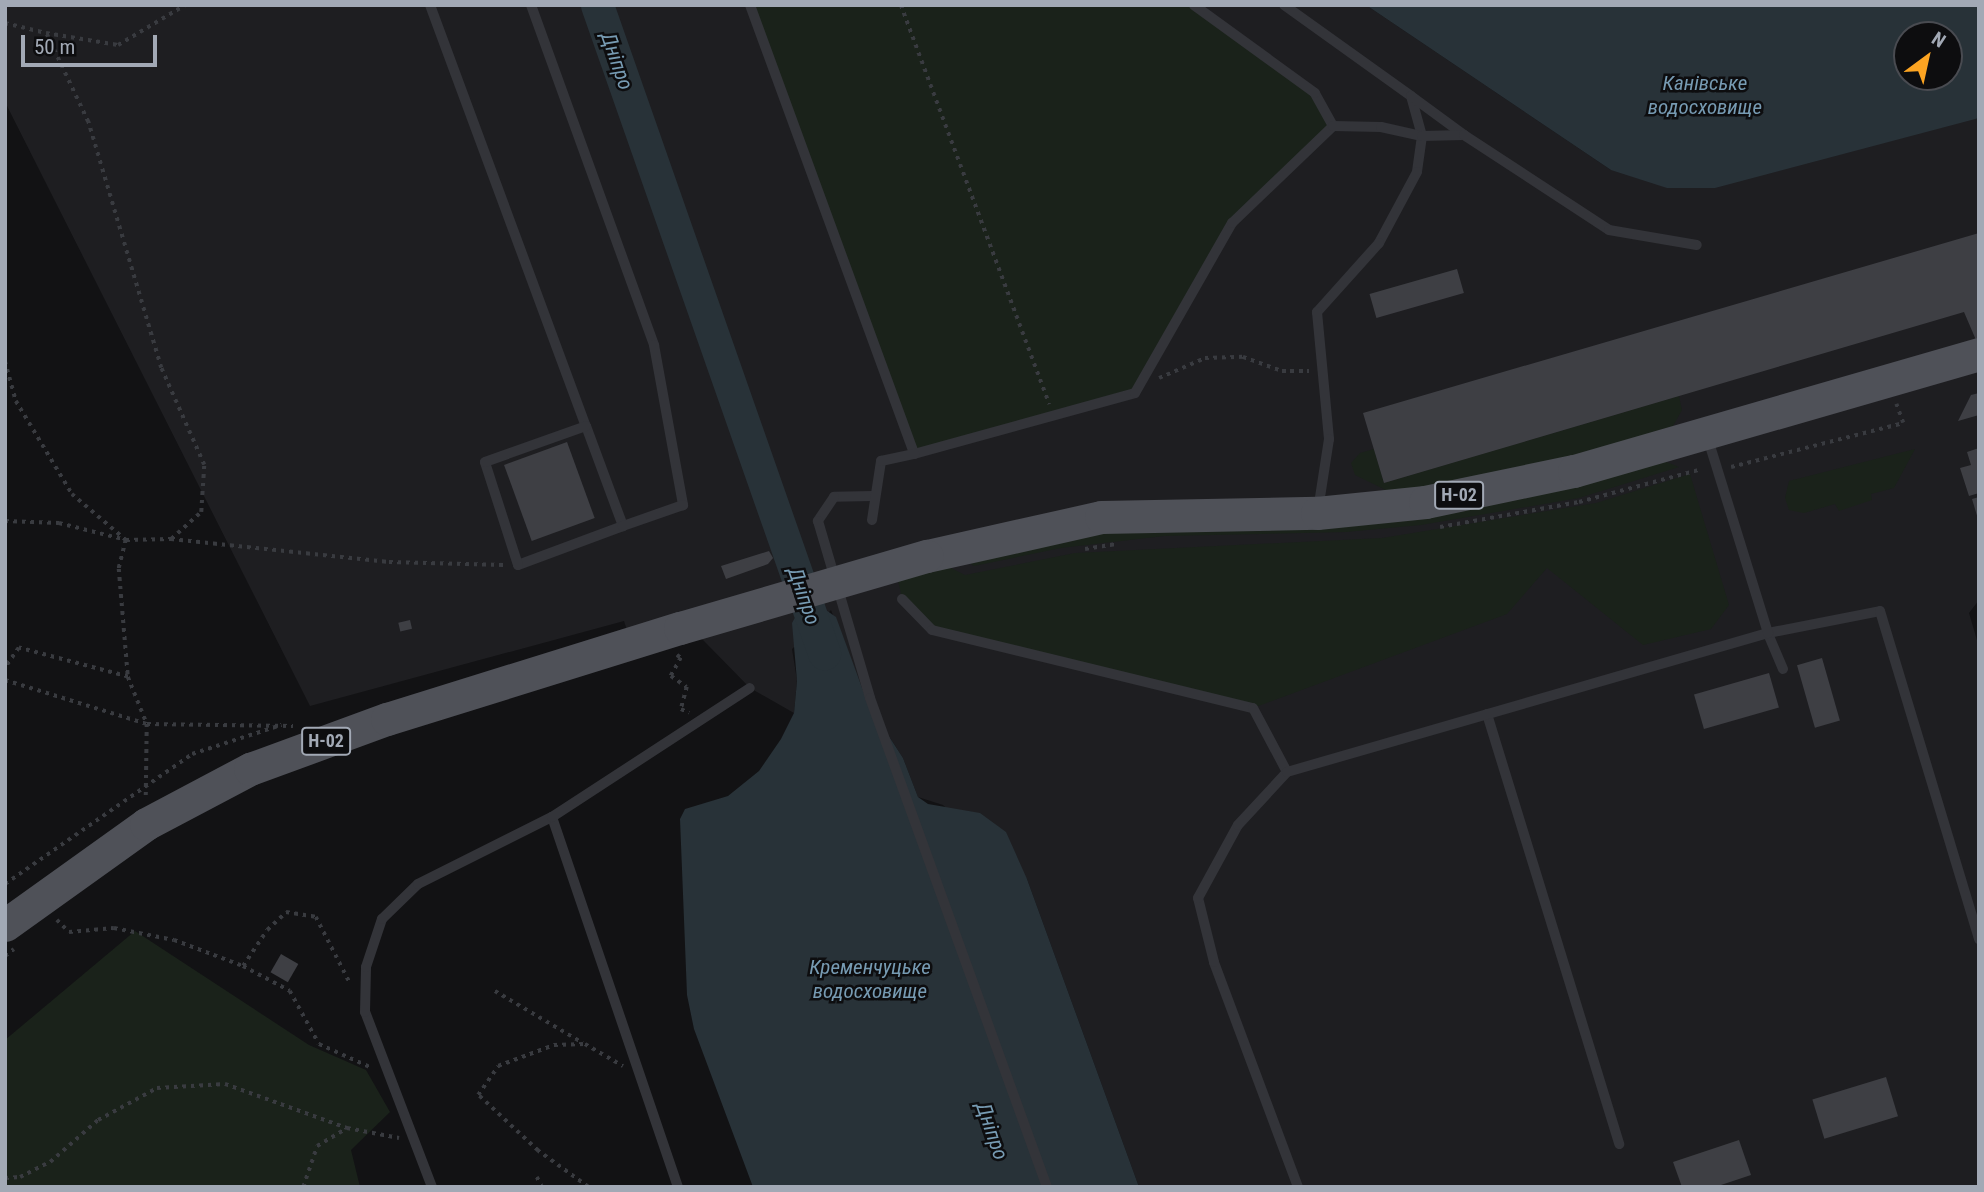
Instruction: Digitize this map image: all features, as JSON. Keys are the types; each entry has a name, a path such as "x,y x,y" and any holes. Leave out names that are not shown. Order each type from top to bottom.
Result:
{"main road":[{"name":"Н-02","path":"13,934 146,824 250,769 330,740 675,640 927,556 1101,517 1317,513 1425,502 1574,471 1979,354"}],"lane":[{"path":"430,5 623,526"},
{"path":"531,5 654,345 683,505 518,565 485,462 586,426"},
{"path":"750,5 914,454"},
{"path":"1194,5 1315,93 1333,126"},
{"path":"1284,5 1464,135 1609,230 1697,245"},
{"path":"1317,513 1329,439 1317,313 1379,243 1417,172 1422,136 1411,96"},
{"path":"872,520 873,496 881,461 1135,393 1232,223 1333,126 1381,127 1422,136 1464,135"},
{"path":"1706,433 1768,633 1783,669"},
{"path":"873,496 834,497 818,520 870,698 1047,1187"},
{"path":"902,599 932,630 1253,708 1287,772"},
{"path":"1298,1187 1213,962 1198,898 1238,825 1287,772 1768,633 1880,611 1979,939"},
{"path":"432,1187 365,1012 366,967 382,919 418,884 552,817 750,688"},
{"path":"1487,714 1619,1144"},
{"path":"552,817 678,1187"}],"path":[{"path":"5,23 118,45 185,5"},
{"path":"901,5 1053,415"},
{"path":"46,33 88,122 161,368 204,466 201,512 171,539"},
{"path":"1135,393 1205,358 1242,356 1282,371 1322,371"},
{"path":"5,361 16,401 72,494 127,540"},
{"path":"5,521 59,523 127,540 171,539 389,562 518,565"},
{"path":"127,540 119,569 128,677 147,724 146,824"},
{"path":"675,640 681,658 671,676 687,687 681,709 700,719"},
{"path":"5,668 19,648 128,677"},
{"path":"5,680 147,724 286,723 330,740"},
{"path":"5,884 146,782 192,754 286,723"},
{"path":"49,919 59,911 57,923 69,932 135,931 174,940 243,966 290,991 319,1044 389,1074"},
{"path":"243,966 267,930 286,912 316,917 365,1012"},
{"path":"5,956 13,934"},
{"path":"495,991 640,1076"},
{"path":"584,1044 554,1045 498,1066 478,1096 538,1151 588,1187"},
{"path":"5,1178 20,1177 50,1162 98,1121 157,1088 225,1084 347,1128 415,1141"},
{"path":"303,1187 317,1146 347,1128"},
{"path":"537,1177 542,1187"}],"shaded area":[{"path":"5,5 1366,5 1611,170 1979,118 1979,600 1969,613 1979,647 1979,1187 1139,1187 1027,879 943,805 918,797 903,758 868,704 831,610 792,649 797,680 794,713 750,688 703,640 680,628 631,643 624,621 310,706 5,102"},
{"path":"750,5 1194,5 1315,93 1333,126 1232,223 1135,393 914,454"},
{"path":"1679,396 1682,410 1673,426 1578,456 1392,493 1355,475 1351,463 1360,453 1374,449 1384,483"},
{"path":"1915,449 1894,488 1871,494 1872,500 1839,511 1835,504 1804,513 1789,510 1785,498 1789,481"},
{"path":"1664,461 1679,467 1579,498 1421,525 1346,532 1164,536 1061,548 974,566 966,561 1033,542"},
{"path":"1690,474 1729,605 1711,629 1643,645 1547,568 1507,614 1253,708 932,630 902,599 898,580 947,566 965,575 1075,553 1382,538 1596,503"},
{"path":"135,931 309,1045 366,1070 390,1112 351,1150 360,1187 5,1187 5,1040"}],"water":[{"name":"Канівське водосховище","path":"1366,5 1979,5 1979,118 1715,188 1667,188 1611,170"},
{"name":"Кременчуцьке водосховище","path":"820,606 836,617 868,704 903,758 918,797 928,804 980,813 1006,832 1027,879 1139,1187 753,1187 694,1029 687,995 680,819 685,809 728,796 759,771 781,739 794,713 797,681 792,623 797,614"}],"building":[{"path":"1979,233 1979,347 1964,312 1384,483 1363,413"},
{"path":"1457,269 1464,293 1376,318 1370,294"},
{"path":"1979,393 1979,415 1958,421 1971,395"},
{"path":"567,442 595,518 532,541 504,465"},
{"path":"1979,448 1979,493 1969,496 1960,468 1971,465 1967,452"},
{"path":"1979,497 1979,519 1978,519 1972,499"},
{"path":"769,551 773,558 768,564 726,579 721,566"},
{"path":"410,620 412,629 400,631 398,623"},
{"path":"1822,658 1840,720 1815,728 1797,665"},
{"path":"1769,673 1779,708 1704,729 1694,694"},
{"path":"281,954 298,964 288,982 271,972"},
{"path":"1886,1077 1898,1116 1824,1139 1812,1100"},
{"path":"1739,1140 1751,1175 1715,1187 1682,1187 1673,1162"}],"waterway":[{"name":"Дніпро","path":"597,5 824,653"}]}
